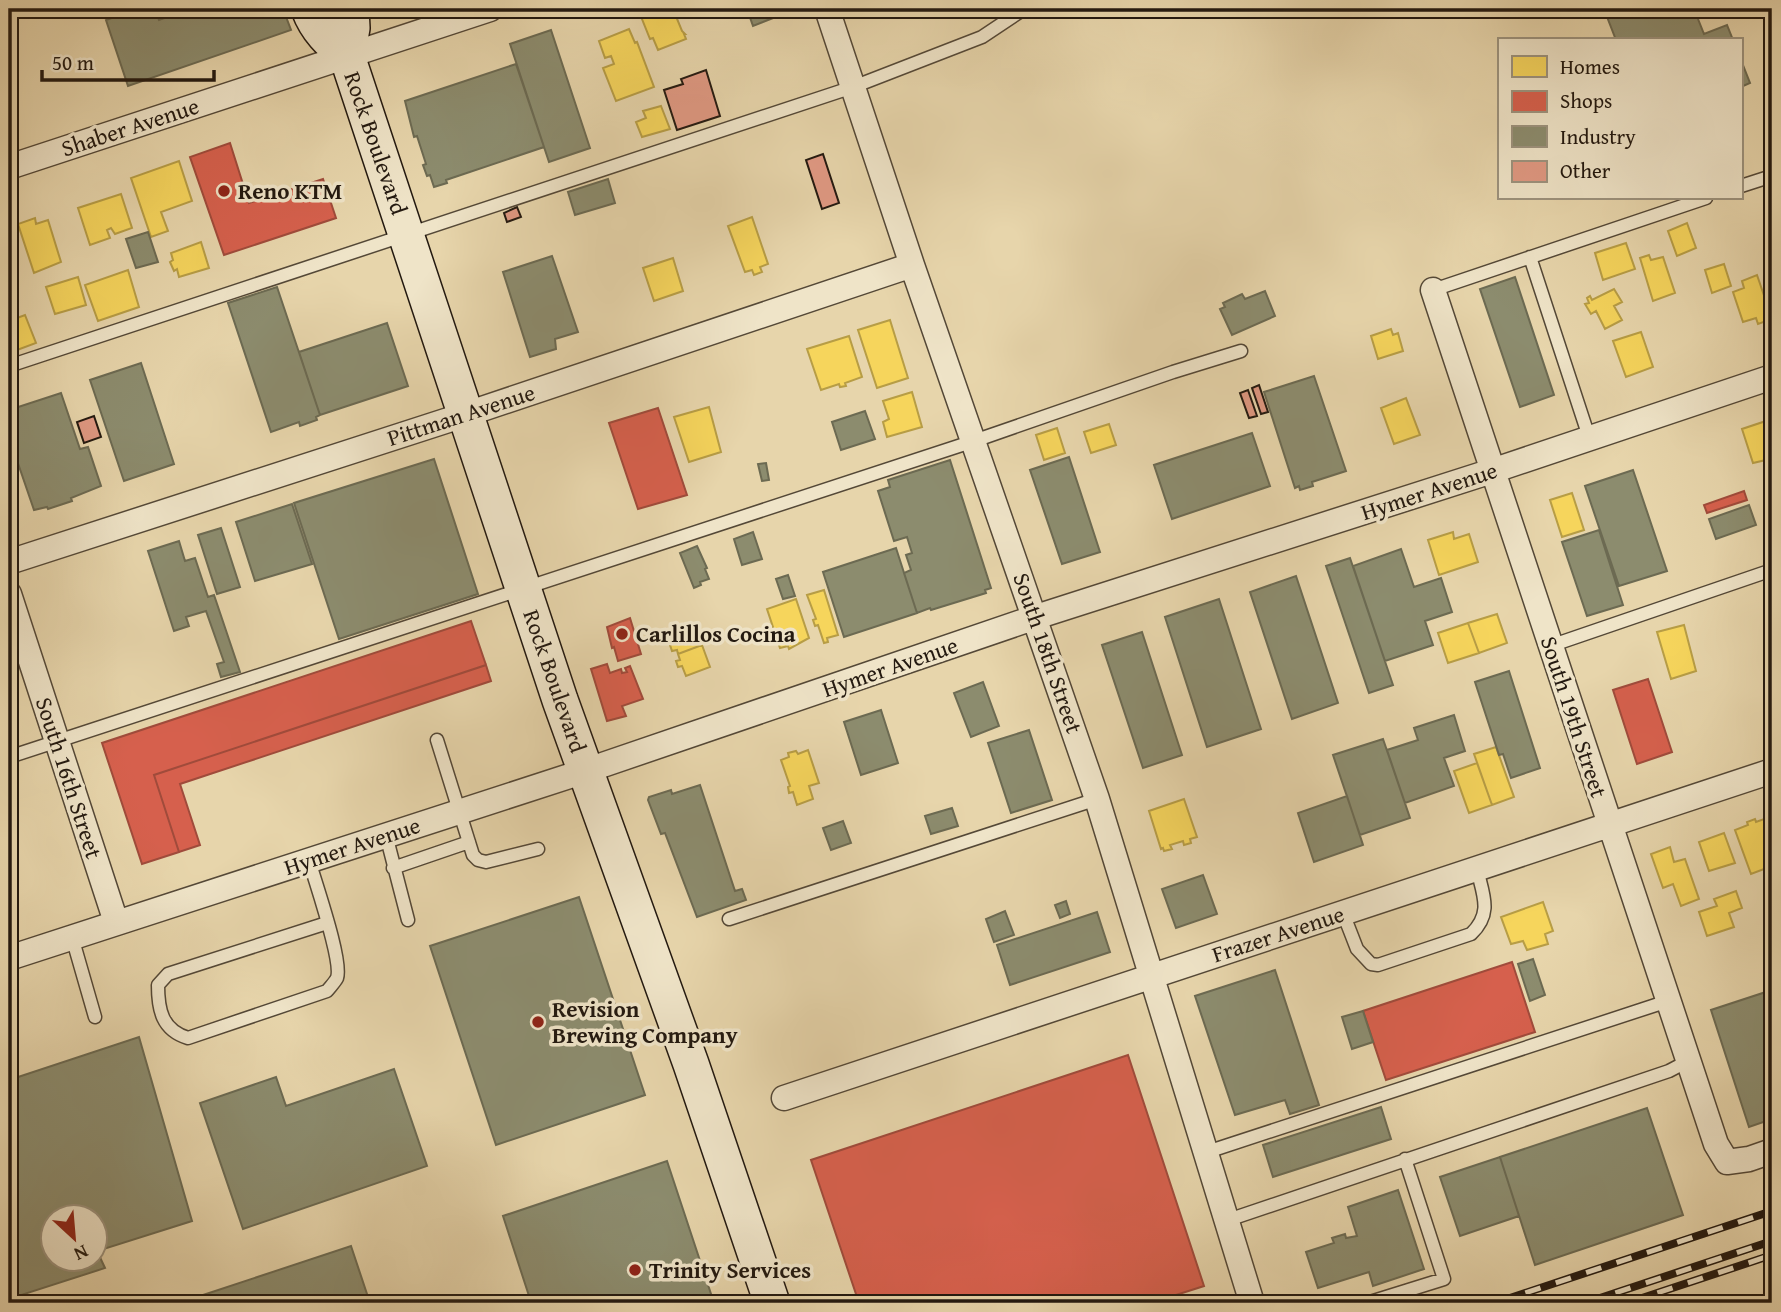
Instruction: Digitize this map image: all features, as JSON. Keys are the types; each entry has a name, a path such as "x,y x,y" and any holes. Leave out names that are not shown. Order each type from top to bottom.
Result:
{"main road":[{"name":"Rock Boulevard","path":"309,9 324,37 347,56"},
{"name":"Rock Boulevard","path":"351,9 352,28 347,56 585,771 691,1064 772,1303"}],"street":[{"name":"Shaber Avenue","path":"9,167 490,9"},
{"name":"South 18th Street","path":"827,9 912,265 1097,799 1252,1303"},
{"name":"Pittman Avenue","path":"9,562 467,414 912,265"},
{"name":"South 19th Street","path":"1433,290 1716,1144 1727,1162 1772,1152"},
{"name":"Hymer Avenue","path":"9,958 585,771 1036,617 1492,471 1772,377"},
{"name":"South 16th Street","path":"9,593 116,922"},
{"name":"Frazer Avenue","path":"784,1098 1772,771"}],"lane":[{"path":"9,366 853,87 982,37 1024,9"},
{"path":"1742,186 1772,176"},
{"path":"1433,290 1700,200"},
{"path":"1530,257 1589,437"},
{"path":"9,757 1241,351"},
{"path":"1550,646 1772,570"},
{"path":"437,740 472,855 486,862 538,849"},
{"path":"729,919 1097,799"},
{"path":"386,835 408,920"},
{"path":"393,868 468,842"},
{"path":"309,860 327,922 338,964 337,979 327,991 188,1038 174,1034 164,1022 158,985 168,974 327,922"},
{"path":"1343,914 1363,958 1378,965 1471,933 1478,927 1486,909 1477,869"},
{"path":"72,937 95,1017"},
{"path":"1204,1153 1668,1001"},
{"path":"1225,1221 1669,1071 1688,1061"},
{"path":"1367,1303 1444,1279 1405,1159"}],"building: Homes":[{"path":"652,9 673,9 686,39 658,50 653,38 650,39 640,14"},
{"path":"629,29 635,43 637,42 654,87 616,101 603,68 614,64 611,56 605,58 599,41"},
{"path":"661,106 670,129 642,137 636,122 646,118 643,111"},
{"path":"179,161 192,201 161,212 168,231 151,237 131,178"},
{"path":"121,194 132,228 115,234 111,228 107,230 110,238 90,245 78,208"},
{"path":"752,217 768,264 760,267 762,272 754,275 752,270 745,272 728,226"},
{"path":"35,218 36,224 48,220 61,262 34,273 18,224"},
{"path":"1687,223 1696,248 1677,256 1668,231"},
{"path":"201,242 209,268 179,277 177,269 174,271 170,262 173,260 171,253"},
{"path":"1626,243 1635,269 1603,280 1595,253"},
{"path":"1649,255 1651,260 1663,257 1675,293 1653,301 1640,258"},
{"path":"673,258 683,291 654,301 643,268"},
{"path":"1724,264 1731,286 1712,293 1705,270"},
{"path":"128,270 139,307 98,321 85,285"},
{"path":"1757,275 1772,319 1758,324 1756,318 1743,322 1733,292 1744,288 1742,281"},
{"path":"78,277 86,305 55,314 46,287"},
{"path":"1614,289 1622,302 1614,306 1622,320 1605,329 1596,311 1591,314 1585,304 1589,303 1587,298 1590,296 1592,300"},
{"path":"25,315 36,343 9,353 9,321"},
{"path":"890,320 908,378 877,388 858,330"},
{"path":"1391,329 1393,335 1398,333 1403,351 1378,359 1371,336"},
{"path":"1641,332 1653,367 1626,377 1613,341"},
{"path":"849,336 862,377 845,383 846,386 840,387 839,384 821,390 807,349"},
{"path":"912,392 922,427 887,437 883,422 889,419 883,401"},
{"path":"1406,398 1420,435 1394,444 1381,408"},
{"path":"709,407 721,452 689,462 674,417"},
{"path":"1772,419 1772,479 1766,460 1753,463 1742,429"},
{"path":"1109,424 1116,445 1091,453 1084,432"},
{"path":"1057,428 1065,453 1044,460 1036,435"},
{"path":"1572,493 1584,530 1562,537 1550,500"},
{"path":"1453,532 1454,539 1469,534 1478,562 1439,575 1428,540"},
{"path":"824,590 838,635 827,638 828,642 824,643 818,625 815,626 813,620 816,619 807,595"},
{"path":"796,599 809,638 789,649 788,646 780,648 767,609"},
{"path":"1497,614 1507,643 1479,653 1468,623"},
{"path":"1468,623 1479,653 1448,663 1438,633"},
{"path":"695,625 702,645 678,654 677,650 672,651 670,645 674,643 671,634"},
{"path":"1684,625 1696,671 1671,679 1657,632"},
{"path":"702,645 710,667 686,676 682,666 678,667 678,654"},
{"path":"1496,747 1514,797 1492,805 1474,754"},
{"path":"808,750 819,783 809,786 813,799 797,805 793,792 789,793 790,786 781,760 789,757 788,753 796,751 798,754"},
{"path":"1477,763 1492,805 1469,813 1454,771"},
{"path":"1184,799 1197,837 1190,839 1191,843 1184,845 1183,841 1170,845 1172,849 1164,851 1161,849 1149,811"},
{"path":"1767,818 1772,833 1772,866 1751,874 1735,830 1755,819 1756,822"},
{"path":"1724,833 1735,863 1709,871 1699,842"},
{"path":"1670,847 1674,862 1685,859 1699,899 1681,906 1673,884 1663,888 1651,854"},
{"path":"1736,891 1742,908 1729,913 1734,927 1707,936 1699,912 1717,906 1714,899"},
{"path":"1543,902 1553,931 1545,934 1548,944 1527,950 1523,941 1511,944 1501,917"}],"building: Shops":[{"name":"Reno KTM","path":"230,143 249,203 323,179 336,218 224,255 190,157"},
{"path":"658,408 687,495 638,509 609,423"},
{"path":"1744,491 1747,500 1707,513 1704,505"},
{"name":"Carlillos Cocina","path":"630,618 641,654 618,661 607,627"},
{"path":"471,621 486,665 154,775 179,852 142,864 102,743"},
{"path":"607,664 610,673 621,669 622,673 627,672 625,668 630,666 643,699 622,706 626,716 607,721 591,669"},
{"path":"486,665 491,681 180,784 200,845 179,852 154,775"},
{"path":"1648,679 1672,752 1637,764 1613,690"},
{"path":"1512,962 1535,1032 1386,1080 1363,1011"},
{"path":"1128,1055 1204,1286 1151,1303 859,1303 811,1160"}],"building: Industry":[{"path":"137,9 155,9 159,20 190,9 283,9 291,30 128,86 106,20"},
{"path":"747,9 796,9 753,26"},
{"path":"1604,9 1694,9 1704,34 1727,25 1732,38 1615,38"},
{"path":"551,30 590,148 549,162 510,44"},
{"path":"1742,63 1750,83 1742,87"},
{"path":"516,64 544,147 446,180 447,183 434,187 423,165 426,164 417,136 414,137 405,101"},
{"path":"608,179 615,203 575,215 568,192"},
{"path":"148,232 158,262 136,268 126,239"},
{"path":"552,256 578,332 555,339 556,349 530,357 503,272"},
{"path":"1515,277 1554,395 1520,407 1480,289"},
{"path":"277,287 320,415 316,417 317,420 300,426 299,422 271,432 228,303"},
{"path":"1265,291 1275,316 1232,335 1220,309 1225,307 1223,303 1242,294 1245,299"},
{"path":"387,323 408,386 320,415 299,352"},
{"path":"141,363 174,464 124,481 90,380"},
{"path":"1314,376 1346,471 1312,482 1313,486 1300,490 1299,486 1295,488 1264,392"},
{"path":"61,393 80,449 88,447 101,486 71,498 72,501 48,509 34,510 9,437 9,410"},
{"path":"865,411 875,439 841,450 832,422"},
{"path":"1252,433 1270,486 1172,519 1154,465"},
{"path":"1069,457 1100,552 1062,564 1030,470"},
{"path":"434,459 478,594 339,639 294,503"},
{"path":"950,460 991,588 985,590 986,593 917,613 904,573 911,570 906,555 912,553 907,537 894,541 878,491 890,487 888,480"},
{"path":"766,463 769,480 762,481 758,464"},
{"path":"1633,470 1667,571 1619,586 1585,486"},
{"path":"292,504 312,564 255,581 236,522"},
{"path":"1749,505 1756,525 1716,539 1709,519"},
{"path":"221,528 240,587 217,594 198,535"},
{"path":"1599,530 1623,605 1587,616 1562,542"},
{"path":"753,532 762,559 742,565 734,539"},
{"path":"179,541 185,561 195,558 208,597 214,595 240,672 221,677 217,664 224,662 206,611 186,617 189,626 174,631 148,551"},
{"path":"697,546 709,579 694,588 680,553"},
{"path":"896,548 917,613 844,637 823,572"},
{"path":"1401,549 1414,587 1441,578 1452,612 1425,621 1433,645 1385,661 1353,566"},
{"path":"1350,558 1393,685 1369,693 1326,566"},
{"path":"788,575 795,596 783,599 776,579"},
{"path":"1296,576 1338,703 1292,719 1250,592"},
{"path":"1219,599 1261,729 1207,747 1165,617"},
{"path":"1142,632 1182,755 1143,768 1102,645"},
{"path":"1509,671 1540,768 1511,778 1503,754 1499,755 1475,682"},
{"path":"983,682 999,726 971,737 954,693"},
{"path":"881,710 898,763 861,775 844,722"},
{"path":"1454,715 1465,751 1444,758 1454,786 1405,803 1387,750 1418,740 1414,728"},
{"path":"1029,730 1052,800 1011,813 988,743"},
{"path":"1383,739 1410,818 1360,835 1333,755"},
{"path":"700,785 735,891 742,889 746,900 697,917 665,833 661,834 648,800 649,797 671,790 672,794"},
{"path":"1347,796 1363,845 1314,862 1298,813"},
{"path":"952,808 958,826 931,834 925,816"},
{"path":"843,821 851,843 831,850 823,828"},
{"path":"1203,875 1217,914 1176,928 1162,889"},
{"name":"Revision Brewing Company","path":"579,897 645,1095 496,1145 430,946"},
{"path":"1066,901 1070,914 1060,918 1055,905"},
{"path":"1005,911 1014,935 994,942 986,919"},
{"path":"1097,912 1110,952 1010,985 997,945"},
{"path":"1533,959 1545,995 1530,1001 1518,964"},
{"path":"1275,970 1319,1105 1290,1114 1285,1100 1235,1115 1195,996"},
{"path":"1772,990 1772,1119 1749,1127 1711,1010"},
{"path":"1363,1011 1373,1042 1352,1049 1342,1017"},
{"path":"139,1037 192,1221 108,1248 108,1204 38,1204 38,1274 86,1274 9,1299 9,1080"},
{"path":"394,1069 427,1166 243,1229 200,1103 276,1077 286,1106"},
{"path":"1381,1107 1391,1139 1273,1177 1263,1145"},
{"path":"1647,1108 1683,1215 1535,1265 1500,1157"},
{"path":"1500,1157 1519,1216 1460,1236 1440,1177"},
{"path":"667,1161 714,1303 529,1303 530,1299 503,1216"},
{"path":"1398,1190 1424,1269 1373,1286 1369,1272 1318,1288 1306,1252 1334,1243 1332,1238 1345,1234 1346,1238 1357,1236 1348,1207"},
{"path":"351,1246 370,1303 192,1303 191,1299"}],"building: Other":[{"path":"706,70 720,116 677,130 664,90 683,84 681,79"},
{"path":"823,154 839,203 822,209 806,160"},
{"path":"517,207 521,217 507,222 504,213"},
{"path":"1259,385 1268,412 1261,414 1252,388"},
{"path":"1248,390 1257,416 1249,418 1240,393"},
{"path":"94,416 101,437 84,443 77,422"}],"railway":[{"path":"1495,1303 1772,1211"},
{"path":"1585,1303 1772,1241"},
{"path":"1627,1303 1772,1255"}],"place":[{"name":"Reno KTM","path":"224,191"},
{"name":"Carlillos Cocina","path":"622,634"},
{"name":"Revision Brewing Company","path":"538,1022"},
{"name":"Trinity Services","path":"635,1270"}]}
